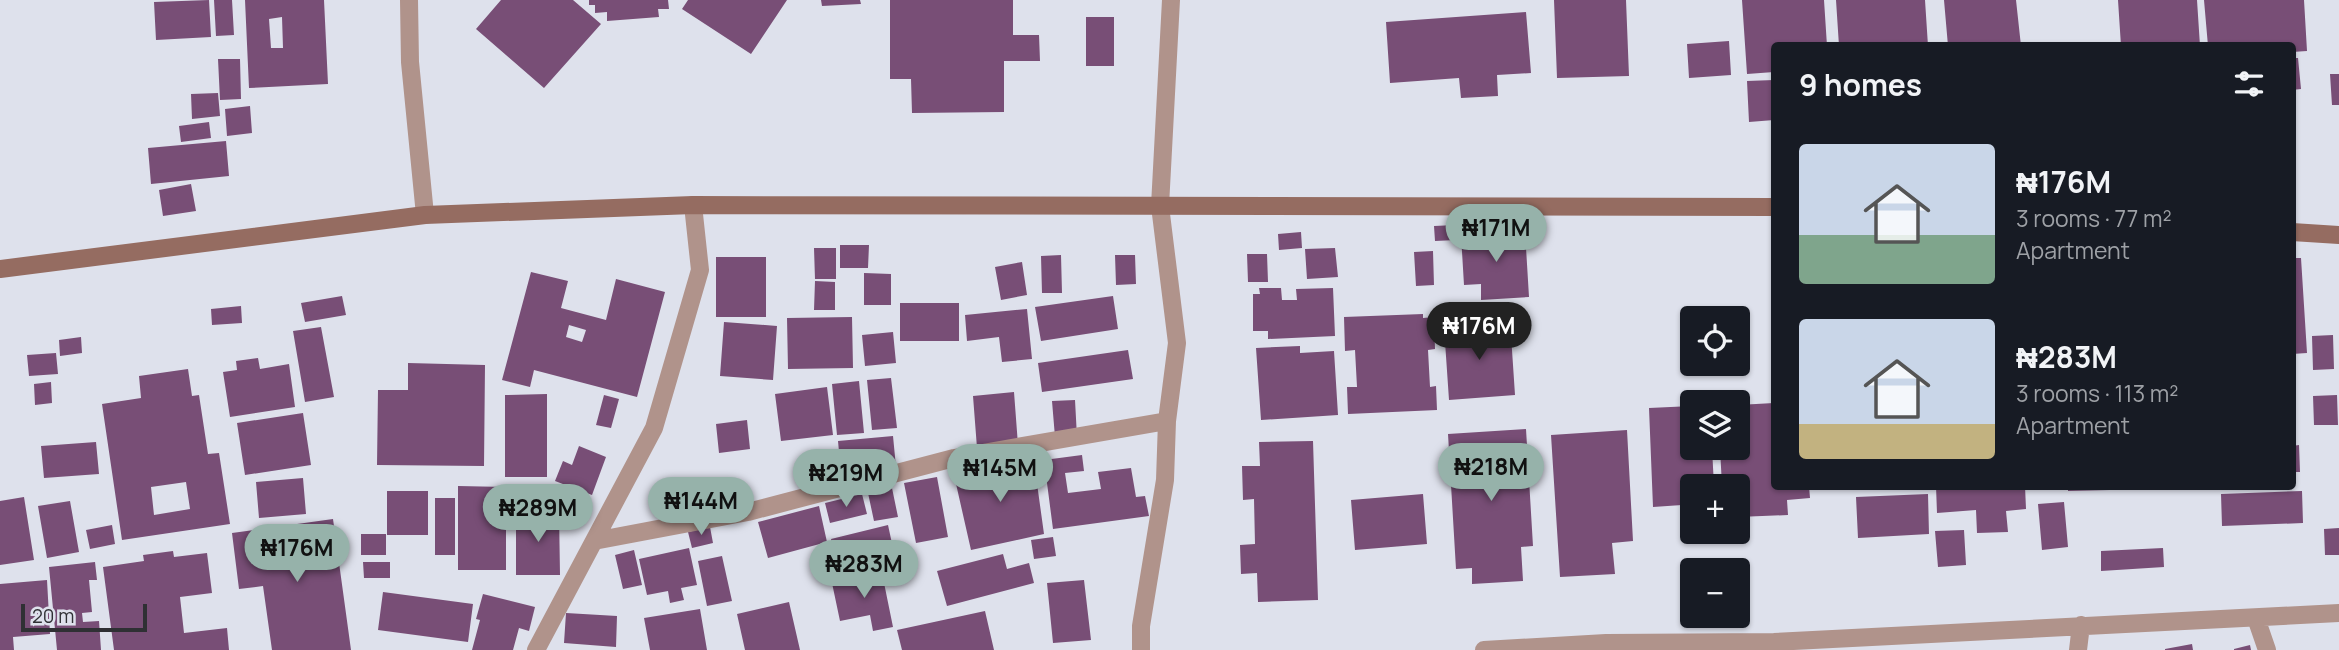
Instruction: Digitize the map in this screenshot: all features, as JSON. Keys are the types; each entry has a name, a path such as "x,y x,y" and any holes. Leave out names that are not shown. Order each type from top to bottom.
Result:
{"street":[{"path":"409,0 410,62 425,215"},
{"path":"1141,650 1141,626 1165,480 1167,421 1177,343 1160,206 1171,0"},
{"path":"536,650 654,428 700,270 693,205"},
{"path":"0,269 425,215 693,205 1771,206"},
{"path":"2296,232 2339,235"},
{"path":"594,541 748,512 954,458 1167,421"},
{"path":"1484,650 1606,643 1774,646 2081,625 2339,613"},
{"path":"2256,618 2267,650"},
{"path":"2078,650 2081,625"}],"building":[{"path":"209,0 211,37 156,40 154,2"},
{"path":"214,0 232,0 234,35 216,36"},
{"path":"245,0 324,0 328,84 249,88","holes":["282,17 283,48 271,48 269,19"]},
{"path":"501,0 573,0 601,24 544,88 476,29"},
{"path":"589,0 668,0 669,9 658,9 659,17 607,21 607,12 595,13 595,5 589,5"},
{"path":"688,0 787,0 751,54 682,9"},
{"path":"821,0 860,0 861,4 822,6"},
{"path":"890,0 1013,0 1013,35 1039,35 1040,61 1004,61 1004,112 912,113 911,79 890,79"},
{"path":"1554,0 1626,0 1629,76 1557,78"},
{"path":"1742,0 1824,0 1827,42 1771,42 1771,72 1747,74"},
{"path":"1836,0 1925,0 1928,42 1839,42"},
{"path":"1944,0 2016,0 2021,42 1948,42"},
{"path":"2118,0 2197,0 2200,42 2121,42"},
{"path":"2204,0 2304,0 2307,51 2296,52 2296,42 2208,42"},
{"path":"1526,12 1531,73 1497,75 1498,96 1461,98 1459,78 1390,83 1386,22"},
{"path":"1086,17 1114,17 1114,66 1086,66"},
{"path":"1729,41 1731,75 1689,78 1687,44"},
{"path":"2296,58 2298,58 2301,89 2296,90"},
{"path":"218,59 240,59 241,99 220,100"},
{"path":"2330,74 2339,74 2339,105 2332,105"},
{"path":"1771,80 1771,120 1749,122 1747,81"},
{"path":"218,93 220,116 192,119 191,94"},
{"path":"250,106 252,133 227,136 225,109"},
{"path":"209,122 211,138 181,142 179,126"},
{"path":"226,141 229,176 151,184 148,148"},
{"path":"191,184 196,211 163,216 159,190"},
{"path":"1456,225 1456,240 1435,241 1434,226"},
{"path":"1525,231 1529,297 1481,300 1481,284 1464,285 1461,235"},
{"path":"1301,232 1302,248 1279,250 1278,234"},
{"path":"840,245 869,245 868,268 840,268"},
{"path":"814,248 836,248 836,279 815,279"},
{"path":"1335,248 1338,277 1307,279 1305,249"},
{"path":"1433,251 1434,285 1416,286 1414,252"},
{"path":"1247,254 1267,254 1268,282 1248,282"},
{"path":"1061,255 1062,293 1042,293 1041,256"},
{"path":"1115,255 1135,255 1136,284 1116,285"},
{"path":"716,257 766,257 766,317 716,317"},
{"path":"2296,258 2301,258 2307,353 2296,354"},
{"path":"1022,262 1027,295 1001,300 995,267"},
{"path":"531,272 568,281 561,308 606,320 616,279 665,292 637,397 534,370 530,387 502,380","holes":["569,325 586,330 582,342 566,337"]},
{"path":"864,273 891,274 891,305 864,305"},
{"path":"815,281 835,282 835,310 814,310"},
{"path":"1259,288 1281,288 1282,300 1297,300 1296,289 1333,288 1335,336 1268,339 1268,331 1253,331 1253,294 1260,294"},
{"path":"342,296 346,315 305,322 301,303"},
{"path":"1113,296 1118,329 1041,341 1035,307"},
{"path":"900,303 959,303 959,341 900,341"},
{"path":"241,306 242,323 212,325 211,309"},
{"path":"1027,309 1032,359 1002,362 999,337 967,341 965,315"},
{"path":"1423,314 1423,318 1434,317 1435,349 1428,350 1430,387 1436,386 1437,410 1348,414 1347,387 1357,387 1355,350 1345,351 1344,317"},
{"path":"852,317 853,368 788,369 787,318"},
{"path":"724,322 777,326 773,380 720,376"},
{"path":"1497,323 1498,335 1511,335 1515,395 1449,400 1444,327"},
{"path":"321,327 334,397 305,402 293,331"},
{"path":"893,332 896,363 865,366 862,335"},
{"path":"2333,335 2334,369 2313,370 2312,336"},
{"path":"81,337 82,353 60,356 59,340"},
{"path":"1300,346 1300,353 1334,351 1338,415 1261,420 1256,348"},
{"path":"1128,350 1133,379 1042,392 1038,363"},
{"path":"56,353 58,374 29,376 27,355"},
{"path":"258,358 260,369 289,364 295,407 230,417 223,372 237,370 236,361"},
{"path":"408,363 485,365 484,466 377,465 378,390 408,390"},
{"path":"188,369 192,396 199,395 208,454 219,453 230,524 122,540 102,404 141,398 139,376","holes":["186,482 190,509 154,515 151,487"]},
{"path":"891,378 897,428 872,430 867,380"},
{"path":"859,381 864,433 837,435 832,384"},
{"path":"51,382 52,403 35,405 34,384"},
{"path":"827,387 833,435 781,441 775,394"},
{"path":"1014,392 1018,445 977,448 973,396"},
{"path":"547,394 547,477 505,477 505,395"},
{"path":"604,395 619,399 611,428 596,425"},
{"path":"2337,395 2338,425 2314,425 2313,396"},
{"path":"1075,400 1077,437 1055,437 1052,401"},
{"path":"1771,403 1771,490 1809,490 1810,498 1787,500 1788,515 1750,517 1750,474 1721,474 1721,460 1750,460 1750,404"},
{"path":"1680,407 1680,460 1713,460 1713,474 1680,474 1680,505 1653,507 1649,408"},
{"path":"303,413 311,465 245,475 237,423"},
{"path":"747,420 750,449 719,453 716,424"},
{"path":"1526,429 1533,546 1521,547 1523,581 1472,584 1472,568 1456,569 1448,434"},
{"path":"1627,430 1633,541 1612,543 1615,574 1560,577 1551,435"},
{"path":"893,436 896,467 841,473 838,441"},
{"path":"1313,441 1318,600 1258,602 1257,573 1241,574 1240,545 1255,544 1254,499 1243,500 1242,466 1260,466 1259,442"},
{"path":"96,442 99,474 44,478 41,446"},
{"path":"2296,445 2299,445 2300,472 2296,472"},
{"path":"579,446 606,457 592,495 555,481 563,461 572,465"},
{"path":"1082,455 1084,471 1065,473 1068,493 1101,489 1098,472 1131,468 1136,497 1145,496 1149,516 1053,529 1044,460"},
{"path":"1028,459 1030,470 1035,469 1044,534 971,550 954,475"},
{"path":"937,477 948,537 916,543 904,483"},
{"path":"303,478 306,514 259,518 256,482"},
{"path":"458,486 506,487 506,570 458,570"},
{"path":"892,488 898,517 874,521 868,493"},
{"path":"1936,490 2025,490 2026,509 2006,511 2008,532 1977,533 1976,510 1937,513"},
{"path":"387,491 428,491 428,535 387,535"},
{"path":"2302,491 2303,523 2222,526 2221,494"},
{"path":"862,494 867,514 830,523 825,503"},
{"path":"1423,494 1427,544 1355,550 1351,500"},
{"path":"1928,494 1929,534 1858,538 1856,497"},
{"path":"24,497 34,560 0,565 0,501"},
{"path":"435,498 455,498 455,555 435,555"},
{"path":"70,501 79,552 47,558 38,506"},
{"path":"2064,502 2068,547 2042,550 2038,504"},
{"path":"819,506 827,542 768,558 758,522"},
{"path":"516,512 559,512 560,575 516,575"},
{"path":"333,519 351,650 272,650 263,586 239,589 232,533"},
{"path":"112,525 115,544 90,549 86,530"},
{"path":"888,525 896,562 840,575 831,539"},
{"path":"710,527 713,543 692,548 688,532"},
{"path":"2339,528 2339,555 2325,555 2324,529"},
{"path":"1964,530 1966,565 1938,567 1935,531"},
{"path":"361,534 386,534 386,555 361,555"},
{"path":"1053,537 1056,556 1034,559 1031,540"},
{"path":"689,548 697,585 681,588 684,600 670,603 668,591 647,595 639,559"},
{"path":"2163,548 2164,567 2101,571 2101,551"},
{"path":"634,550 642,585 623,589 615,555"},
{"path":"173,551 174,557 207,553 212,593 180,597 184,633 227,628 229,650 114,650 103,567 144,561 143,555"},
{"path":"1003,554 1007,569 1029,563 1034,583 947,606 937,571"},
{"path":"722,556 732,601 707,606 698,561"},
{"path":"95,562 97,580 89,580 92,612 82,613 83,622 99,621 101,650 57,650 49,567"},
{"path":"363,562 390,562 390,578 364,578"},
{"path":"882,573 893,627 873,631 870,615 840,621 832,583"},
{"path":"47,580 50,634 13,637 14,650 0,650 0,584"},
{"path":"1084,580 1091,640 1053,643 1047,583"},
{"path":"383,592 473,604 468,642 378,630"},
{"path":"483,594 535,607 529,631 519,628 513,650 472,650"},
{"path":"789,602 800,650 745,650 737,614"},
{"path":"700,609 707,650 650,650 644,618"},
{"path":"985,611 994,650 902,650 897,630"},
{"path":"566,613 617,616 616,647 564,643"},
{"path":"2192,644 2193,650 2165,650 2165,649"},
{"path":"2250,645 2251,650 2234,650 2234,649"}]}
